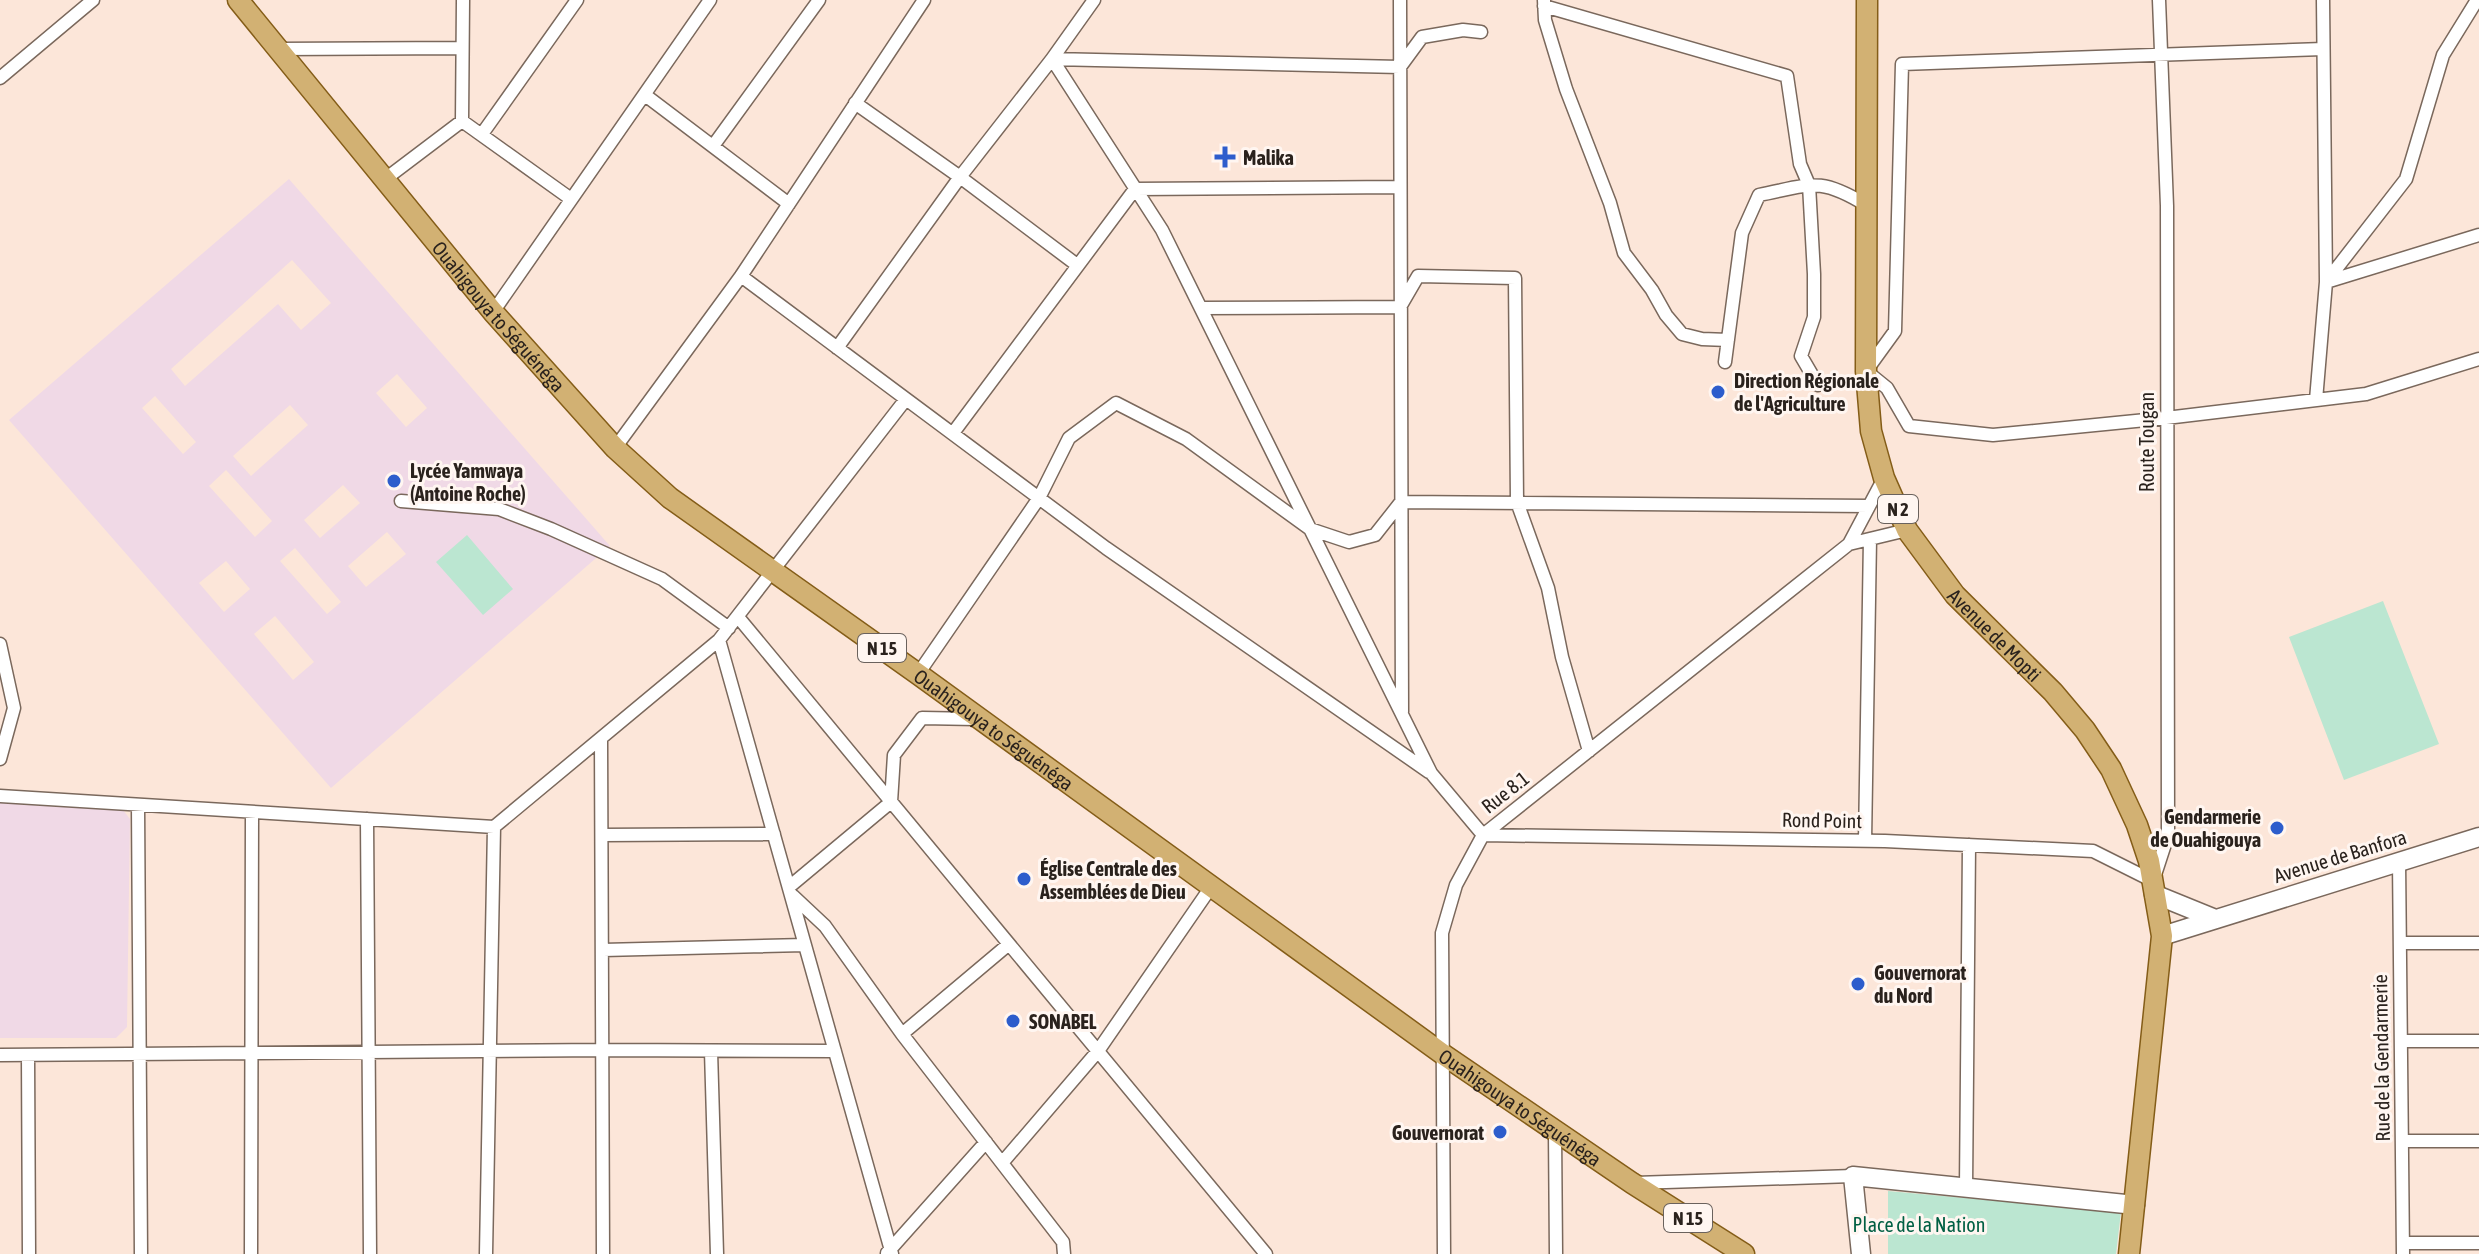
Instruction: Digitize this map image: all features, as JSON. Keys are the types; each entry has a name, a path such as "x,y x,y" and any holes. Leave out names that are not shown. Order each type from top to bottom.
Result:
{"main road":[{"name":"Ouahigouya to Séguénéga","path":"238,0 493,312 615,448 670,498 1444,1055 1632,1183 1744,1254"},
{"name":"Avenue de Mopti","path":"1867,0 1866,371 1871,431 1884,478 1907,530 1955,595 2053,692 2094,743 2111,769 2137,825 2154,888 2162,936 2129,1254"},
{"name":"Avenue de Banfora","path":"2162,936 2479,837"},
{"path":"2154,888 2213,918"},
{"path":"1861,1254 1853,1176 2135,1205"}],"street":[{"path":"0,78 93,0"},
{"path":"462,121 463,0"},
{"path":"482,134 577,0"},
{"path":"493,312 710,0"},
{"path":"713,146 819,0"},
{"path":"615,448 741,276 924,0"},
{"path":"837,348 960,177 1094,0"},
{"path":"1400,0 1402,716"},
{"name":"Route Tougan","path":"2154,888 2168,835 2167,206 2159,0"},
{"path":"2316,400 2326,282 2323,0"},
{"path":"2326,282 2406,179 2443,55 2477,0"},
{"path":"1728,340 1682,334 1624,253 1610,203 1566,89 1545,20 1544,3 1787,76 1800,164 1809,185 1814,317 1801,356 1818,385"},
{"path":"1400,67 1422,37 1463,30 1481,32"},
{"path":"278,49 462,48"},
{"path":"2323,49 1902,64 1895,331 1866,371 1887,388 1909,426 1993,435 2366,394 2479,359"},
{"path":"1052,59 1400,67"},
{"path":"1052,59 1162,230 1431,773 1483,835"},
{"path":"645,95 789,204"},
{"path":"855,103 1077,265"},
{"path":"462,121 571,199"},
{"path":"384,180 462,121"},
{"path":"1725,362 1742,233 1759,195 1809,185 1839,188 1866,205"},
{"path":"1135,189 1399,187"},
{"path":"953,433 1135,189"},
{"path":"2326,282 2479,235"},
{"path":"741,276 1039,498 1254,652 1431,773"},
{"path":"1400,307 1418,276 1515,278 1517,502 1548,588 1562,657 1589,751"},
{"path":"1201,308 1400,307"},
{"path":"0,796 494,827 719,640 906,399"},
{"path":"918,674 1039,498 1069,438 1116,403 1186,439 1310,529 1349,542 1375,535 1401,502"},
{"name":"Rue 8.1","path":"1444,1254 1442,933 1456,885 1483,835 1849,544 1884,478"},
{"path":"401,501 499,509 551,529 662,579 729,628"},
{"path":"1401,502 1869,506"},
{"name":"Rue 8.1","path":"1849,544 1907,530"},
{"path":"1865,841 1870,539"},
{"path":"738,617 1266,1254"},
{"path":"719,640 889,1252"},
{"path":"0,644 14,708 0,759"},
{"path":"791,891 891,802 894,755 922,718 979,719"},
{"path":"601,739 603,1254"},
{"path":"138,805 141,1254"},
{"path":"251,1254 252,812"},
{"path":"367,819 370,1254"},
{"path":"486,1254 494,827"},
{"path":"602,835 774,834"},
{"name":"Rond Point","path":"1483,835 1865,841 2093,851 2154,888"},
{"path":"1966,1188 1969,845"},
{"name":"Rue de la Gendarmerie","path":"2399,861 2403,1249"},
{"path":"1002,1163 1098,1051 1211,887"},
{"path":"791,891 825,926 902,1034 1063,1242 1064,1254"},
{"path":"2400,943 2479,943"},
{"path":"902,1034 1009,944"},
{"path":"603,950 805,945"},
{"path":"2401,1041 2479,1041"},
{"path":"711,1051 717,1254"},
{"path":"0,1055 835,1051"},
{"path":"28,1055 29,1254"},
{"path":"1555,1131 1556,1254"},
{"path":"2402,1141 2479,1141"},
{"path":"889,1252 986,1142"},
{"path":"1632,1183 1853,1176"},
{"path":"2403,1249 2479,1243"}],"shaded area":[{"name":"Lycée Yamwaya (Antoine Roche)","path":"289,179 610,546 331,788 9,420","holes":["292,260 331,303 301,330 278,304 185,386 171,369","397,374 427,408 406,427 376,393","155,396 196,442 183,454 142,408","290,405 308,425 251,476 233,456","226,470 272,521 255,537 209,486","343,485 360,503 320,538 304,520","387,532 406,554 366,587 348,566","295,548 341,602 327,614 280,561","226,561 250,589 224,612 199,583","275,616 314,662 293,680 254,634"]},
{"path":"0,799 120,806 130,819 127,1027 116,1038 0,1038"}],"green space":[{"path":"467,535 513,589 483,615 436,562"},
{"path":"2383,601 2439,744 2344,780 2289,637"},
{"name":"Place de la Nation","path":"1888,1191 2121,1212 2116,1254 1888,1254"}],"place":[{"name":"Malika","path":"1225,157"},
{"name":"Direction Régionale de l'Agriculture","path":"1718,392"},
{"name":"Lycée Yamwaya (Antoine Roche)","path":"394,481"},
{"name":"Gendarmerie de Ouahigouya","path":"2277,828"},
{"name":"Église Centrale des Assemblées de Dieu","path":"1024,879"},
{"name":"Gouvernorat du Nord","path":"1858,984"},
{"name":"SONABEL","path":"1013,1021"},
{"name":"Gouvernorat","path":"1500,1132"}]}
